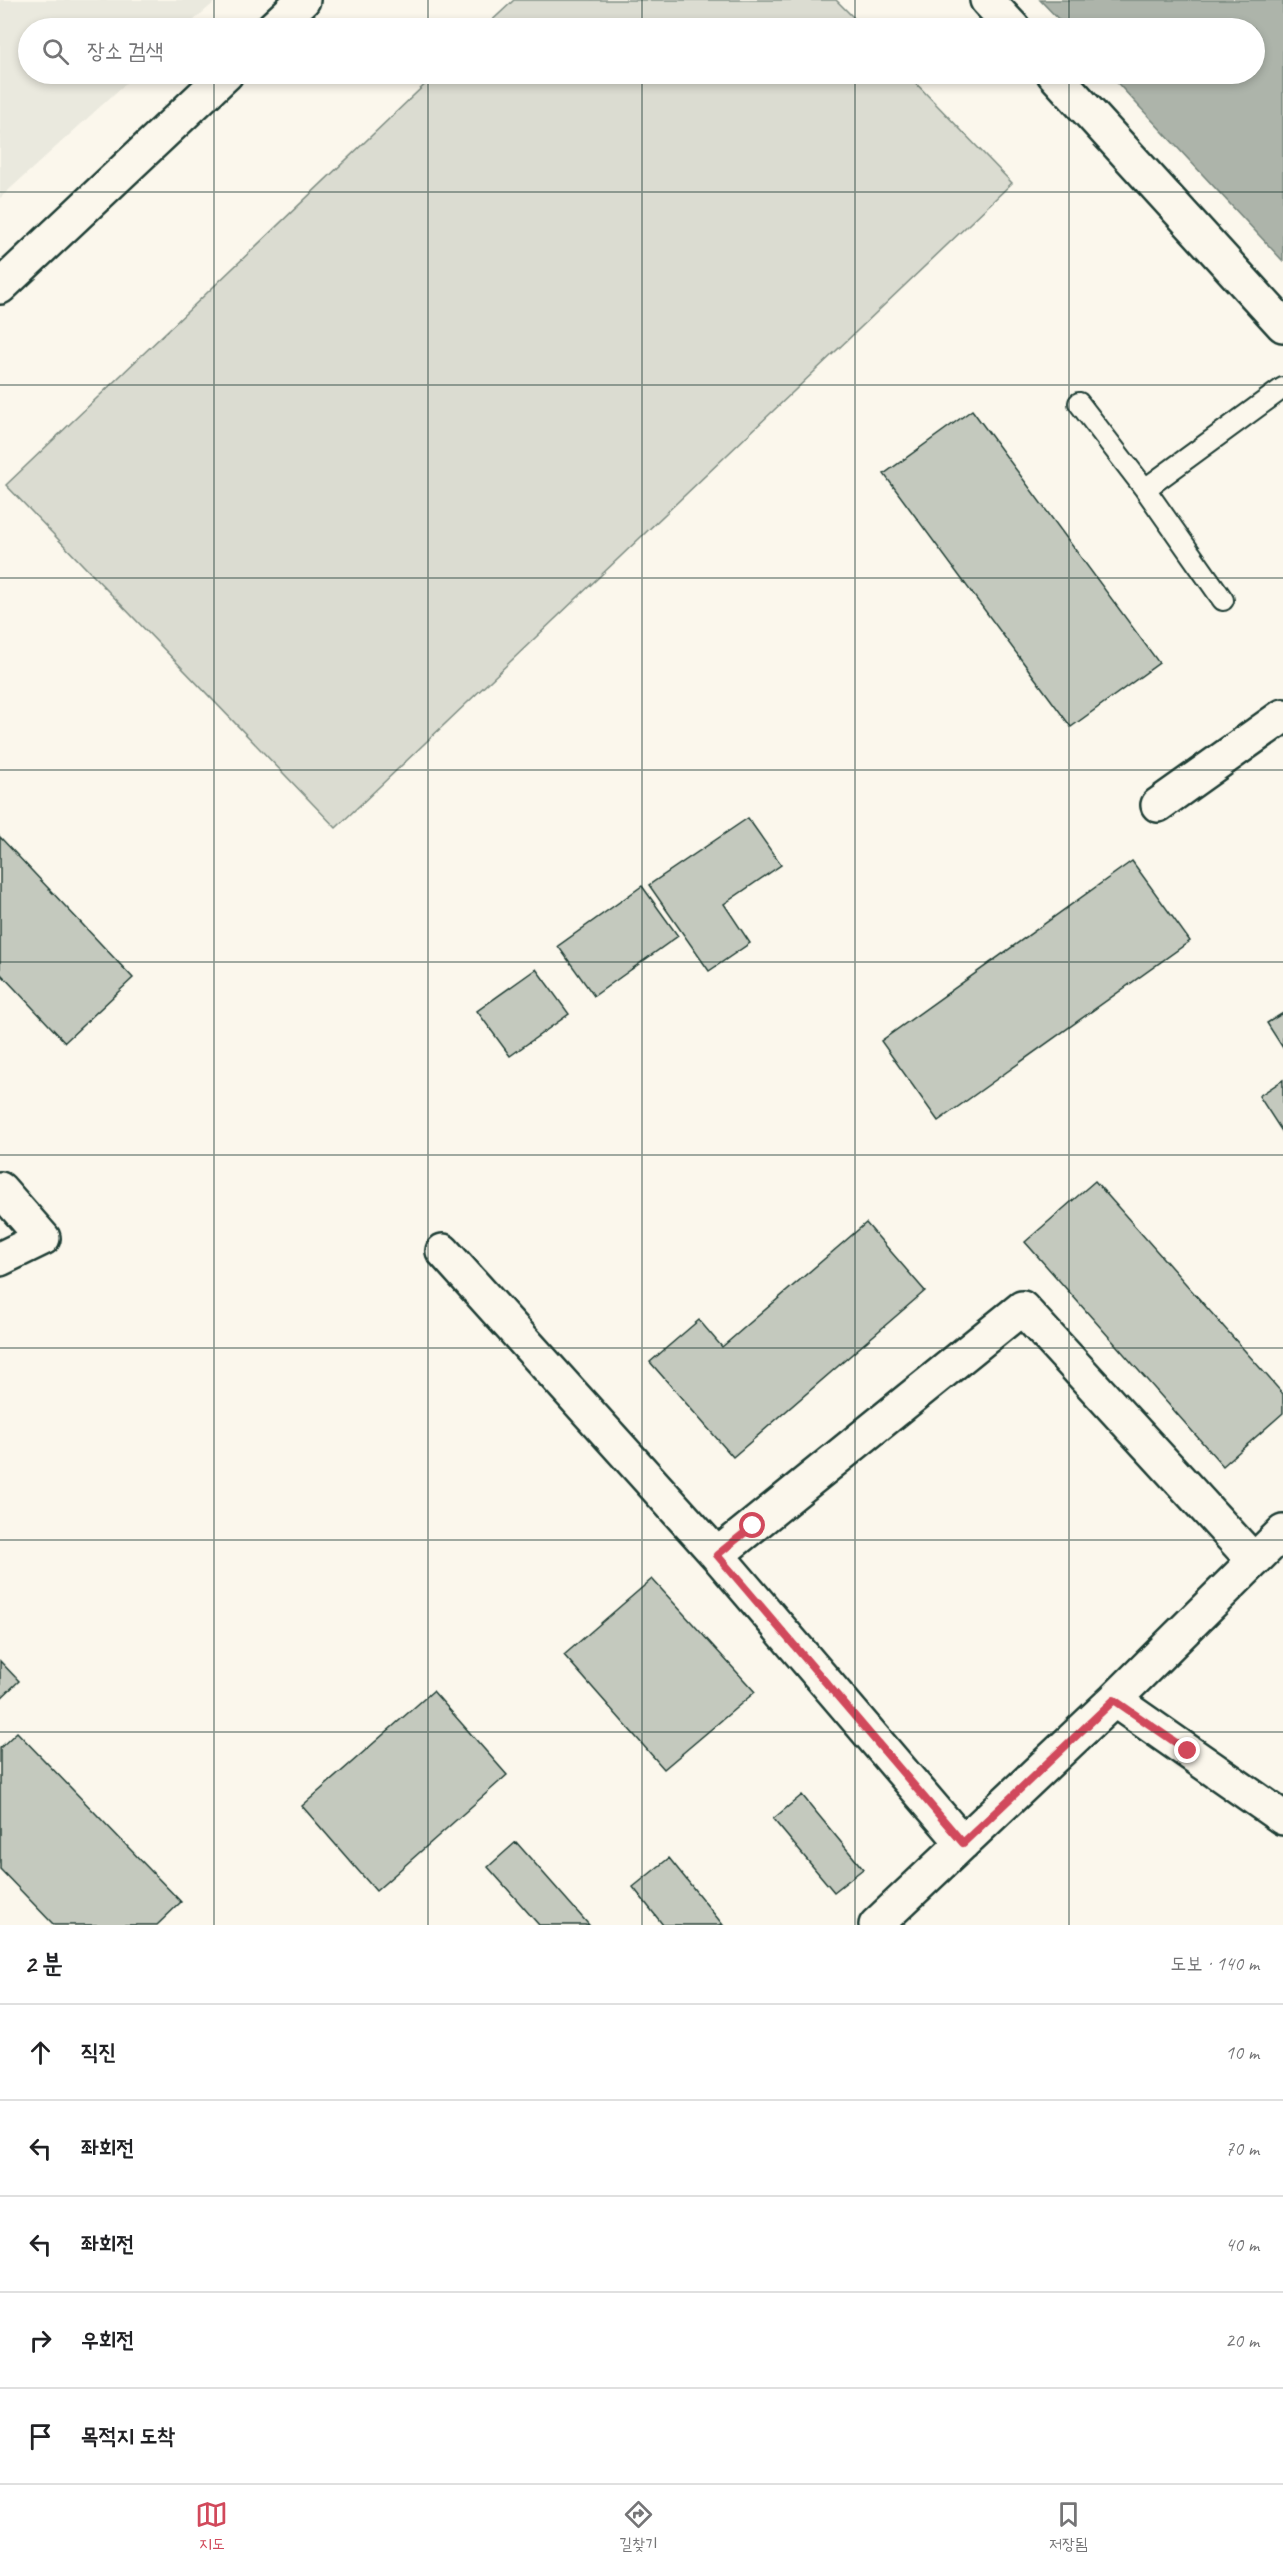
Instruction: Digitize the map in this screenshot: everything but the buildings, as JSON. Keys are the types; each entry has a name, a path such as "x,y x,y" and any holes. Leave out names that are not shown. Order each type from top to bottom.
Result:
{"street":[{"path":"284,18 303,0"},
{"path":"987,0 1004,18"},
{"path":"0,287 215,84"},
{"path":"1063,84 1283,325"},
{"path":"1158,805 1283,716"},
{"path":"0,1189 43,1238 0,1259"},
{"path":"443,1251 717,1555 963,1843"},
{"path":"717,1555 1022,1308 1254,1561"},
{"path":"876,1925 1114,1700 1283,1532"},
{"path":"1114,1700 1283,1818"}],"lane":[{"path":"1145,489 1283,388"},
{"path":"1079,403 1145,489 1223,600"}],"shaded area":[{"path":"0,0 217,0 196,18 18,18 18,84 125,84 0,198"},
{"path":"514,0 836,0 854,18 495,18"},
{"path":"1040,0 1283,0 1283,261 1118,84 1265,84 1265,18 1057,18"},
{"path":"426,84 917,84 1012,183 336,828 6,485"}],"route":[{"path":"753,1526 717,1555 963,1843 1114,1700 1188,1751"}]}
